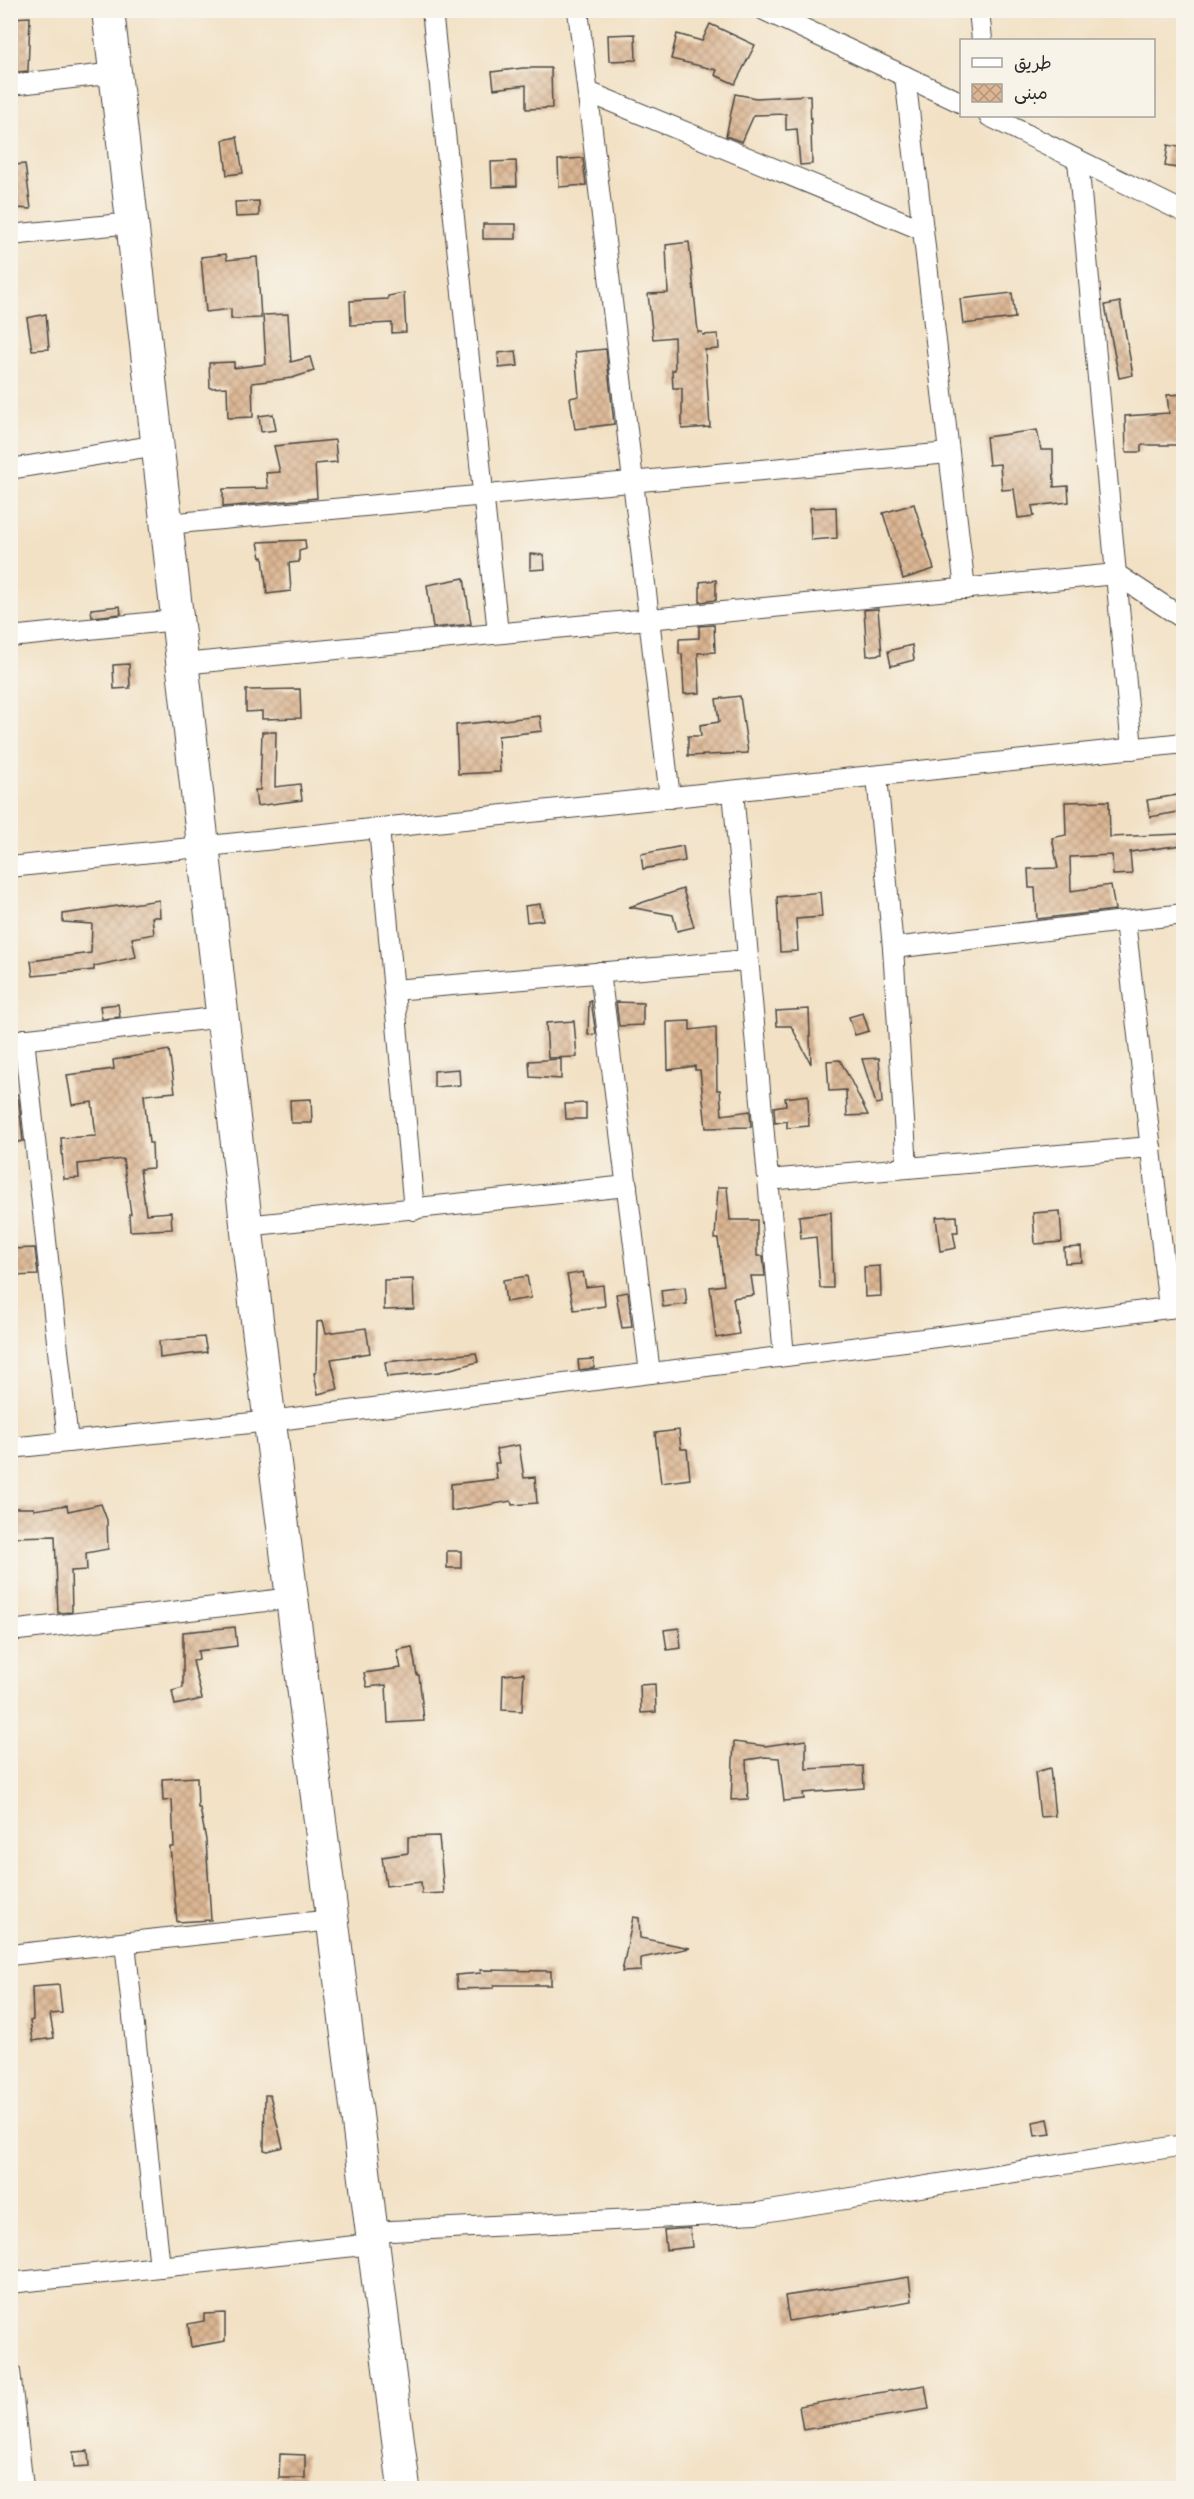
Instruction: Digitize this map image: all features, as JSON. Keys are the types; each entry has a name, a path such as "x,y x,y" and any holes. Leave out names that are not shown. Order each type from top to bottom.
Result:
{"main road":[{"path":"108,10 246,1226 404,2488"}],"street":[{"path":"432,10 498,633"},
{"path":"578,10 670,798"},
{"path":"764,10 960,102"},
{"path":"979,10 982,39"},
{"path":"10,85 116,73"},
{"path":"905,76 965,589"},
{"path":"588,92 923,230"},
{"path":"991,117 1184,212"},
{"path":"1078,159 1132,749"},
{"path":"10,235 132,223"},
{"path":"10,469 158,445"},
{"path":"167,524 949,453"},
{"path":"182,664 1116,574 1184,619"},
{"path":"10,637 177,620"},
{"path":"10,867 1184,743"},
{"path":"877,776 893,948 907,1168"},
{"path":"733,791 784,1356"},
{"path":"379,828 414,1210"},
{"path":"893,948 1184,914"},
{"path":"10,1448 270,1421 1176,1307 1151,1147 1125,921"},
{"path":"394,990 748,960"},
{"path":"600,972 650,1373"},
{"path":"68,1442 17,1040 223,1017"},
{"path":"768,1180 1151,1147"},
{"path":"246,1226 627,1186"},
{"path":"10,1631 292,1598"},
{"path":"10,1955 332,1920"},
{"path":"125,1943 160,2267"},
{"path":"10,2283 160,2267 372,2238 757,2213 1184,2145"},
{"path":"10,2371 23,2488"}],"building":[{"path":"30,17 28,71 10,73 10,18"},
{"path":"710,24 755,45 735,84 715,75 717,70 671,59 677,34 702,41"},
{"path":"635,34 636,60 609,61 608,35"},
{"path":"523,68 551,68 552,108 526,109 526,85 494,89 492,72"},
{"path":"735,94 756,98 810,95 812,164 800,165 797,129 786,130 786,114 754,115 742,142 726,136"},
{"path":"237,137 243,173 227,175 223,140"},
{"path":"1168,145 1184,148 1184,169 1165,166"},
{"path":"583,158 586,185 559,187 558,160"},
{"path":"516,161 517,186 492,187 491,162"},
{"path":"25,164 31,209 15,208 14,165"},
{"path":"259,201 259,216 236,217 235,202"},
{"path":"483,224 516,224 516,239 483,239"},
{"path":"689,242 698,332 702,332 703,335 718,334 719,349 705,350 710,427 682,429 682,388 673,388 674,337 653,339 648,294 668,293 666,245"},
{"path":"226,254 227,260 257,257 261,318 231,319 231,309 206,312 201,257"},
{"path":"404,293 406,332 392,333 392,323 351,325 350,301 388,299 388,296"},
{"path":"1012,293 1015,318 963,324 960,299"},
{"path":"1120,302 1133,375 1119,378 1105,305"},
{"path":"46,314 49,349 32,350 27,318"},
{"path":"288,314 291,362 310,357 314,371 292,378 252,383 253,417 228,418 227,387 210,388 209,363 234,362 234,368 266,364 263,315"},
{"path":"606,349 614,424 575,429 570,398 579,396 575,352"},
{"path":"516,351 518,366 499,368 498,353"},
{"path":"1184,394 1184,445 1141,445 1141,452 1126,452 1125,416 1169,413 1167,395"},
{"path":"273,414 276,430 261,432 259,416"},
{"path":"1037,430 1041,450 1053,450 1054,487 1068,486 1069,502 1032,506 1034,516 1018,518 1014,489 1002,490 1000,464 989,465 986,437"},
{"path":"335,440 337,462 315,464 317,498 223,507 223,489 268,488 266,473 280,472 274,446"},
{"path":"914,504 934,569 903,579 883,513"},
{"path":"836,507 837,538 811,540 810,508"},
{"path":"305,540 306,549 299,551 299,562 289,563 291,591 267,594 263,557 261,558 258,542"},
{"path":"530,554 544,555 545,569 530,570"},
{"path":"464,578 471,624 433,628 427,585"},
{"path":"716,580 716,600 700,602 700,582"},
{"path":"120,606 121,614 92,617 91,609"},
{"path":"878,609 882,654 867,656 864,610"},
{"path":"714,625 715,652 698,653 700,693 684,694 679,639 699,638 699,626"},
{"path":"912,645 914,660 891,666 888,651"},
{"path":"129,664 130,688 114,689 113,665"},
{"path":"300,689 301,718 262,719 262,711 246,712 246,690"},
{"path":"740,696 748,753 688,756 688,736 701,736 700,725 719,722 716,699"},
{"path":"540,716 542,731 498,736 500,772 458,774 456,725"},
{"path":"262,732 276,732 275,787 300,784 302,800 257,806 255,790 260,790"},
{"path":"1184,794 1184,811 1150,817 1147,800"},
{"path":"1109,801 1110,837 1181,834 1182,845 1130,852 1132,874 1113,875 1112,855 1070,857 1071,891 1111,885 1115,910 1037,919 1035,888 1029,888 1028,869 1058,868 1052,838 1066,835 1065,802"},
{"path":"683,846 685,861 643,869 641,854"},
{"path":"683,889 694,927 677,931 673,915 629,907"},
{"path":"820,892 822,917 796,919 798,951 780,952 777,897"},
{"path":"159,900 160,917 152,917 154,934 132,938 136,957 94,966 94,970 33,976 31,961 91,953 92,924 63,922 63,914"},
{"path":"540,904 543,920 527,922 525,906"},
{"path":"589,1001 591,1001 596,1034 588,1035"},
{"path":"616,1002 643,1003 643,1025 619,1026"},
{"path":"118,1004 120,1017 102,1019 100,1006"},
{"path":"809,1009 811,1064 791,1026 777,1026 776,1011"},
{"path":"863,1013 869,1031 855,1035 849,1017"},
{"path":"574,1021 577,1057 548,1058 546,1023"},
{"path":"690,1021 690,1030 716,1027 717,1090 720,1090 722,1115 750,1111 751,1127 706,1128 700,1070 695,1070 695,1066 668,1070 667,1022"},
{"path":"169,1050 175,1092 144,1095 149,1143 152,1143 153,1168 140,1169 146,1214 171,1212 172,1229 130,1231 129,1214 131,1214 123,1159 78,1164 79,1178 64,1179 61,1138 96,1136 92,1102 72,1105 67,1075 114,1069 113,1060"},
{"path":"879,1058 882,1103 876,1104 862,1059"},
{"path":"561,1059 561,1079 530,1077 529,1061"},
{"path":"840,1060 868,1115 847,1116 846,1090 829,1091 827,1061"},
{"path":"459,1069 460,1085 434,1087 434,1071"},
{"path":"18,1094 23,1141 14,1143 10,1095"},
{"path":"808,1095 809,1126 787,1128 787,1121 775,1123 774,1107 786,1105 785,1098"},
{"path":"311,1099 312,1123 291,1123 290,1100"},
{"path":"586,1103 586,1119 566,1119 565,1104"},
{"path":"718,1187 727,1187 730,1220 757,1220 757,1256 763,1256 765,1276 751,1276 754,1295 733,1298 739,1334 716,1338 710,1287 724,1285 718,1239 715,1239"},
{"path":"1060,1211 1062,1242 1035,1244 1033,1213"},
{"path":"831,1212 833,1288 820,1288 816,1237 801,1239 799,1216"},
{"path":"957,1216 958,1232 953,1232 956,1248 940,1251 936,1217"},
{"path":"1081,1247 1082,1262 1065,1263 1064,1248"},
{"path":"35,1248 38,1275 10,1276 10,1249"},
{"path":"880,1266 881,1296 865,1297 864,1267"},
{"path":"583,1272 586,1287 603,1285 605,1306 574,1310 567,1275"},
{"path":"527,1276 531,1298 506,1302 503,1280"},
{"path":"413,1279 414,1309 384,1310 384,1280"},
{"path":"685,1287 687,1304 663,1307 661,1290"},
{"path":"628,1292 632,1327 622,1328 616,1294"},
{"path":"323,1321 326,1333 366,1328 370,1353 331,1359 338,1389 318,1394 314,1373 316,1373 317,1322"},
{"path":"204,1337 207,1352 160,1358 159,1341"},
{"path":"476,1353 478,1362 439,1372 387,1377 385,1362"},
{"path":"594,1359 594,1368 579,1370 578,1360"},
{"path":"679,1430 681,1449 687,1449 690,1479 661,1483 655,1433"},
{"path":"519,1445 524,1478 535,1477 537,1503 512,1505 511,1501 451,1511 451,1484 497,1479 495,1463 499,1463 496,1449"},
{"path":"101,1504 107,1520 108,1549 86,1553 87,1570 71,1571 72,1612 58,1613 55,1536 10,1537 10,1508 34,1508 34,1510 67,1505 68,1511"},
{"path":"447,1551 461,1551 461,1568 447,1568"},
{"path":"235,1627 237,1646 198,1651 199,1660 193,1661 202,1699 175,1705 172,1691 183,1688 183,1632"},
{"path":"679,1628 681,1648 667,1650 664,1630"},
{"path":"412,1647 417,1675 419,1675 424,1721 388,1723 386,1685 367,1687 364,1673 401,1668 397,1650"},
{"path":"524,1673 522,1711 502,1710 503,1675"},
{"path":"655,1684 656,1712 641,1713 640,1685"},
{"path":"806,1740 806,1769 863,1766 864,1788 803,1793 804,1799 784,1801 779,1758 765,1757 746,1760 748,1799 731,1800 734,1742 765,1746"},
{"path":"1050,1768 1055,1816 1040,1817 1035,1772"},
{"path":"197,1777 198,1808 200,1808 206,1840 211,1920 177,1922 170,1847 174,1847 172,1800 163,1801 162,1779"},
{"path":"439,1836 444,1893 422,1894 421,1882 386,1886 382,1857 408,1853 408,1837"},
{"path":"633,1917 639,1918 640,1938 690,1948 641,1958 641,1971 622,1972"},
{"path":"480,1970 551,1971 551,1985 494,1985 494,1988 457,1989 456,1975 481,1973"},
{"path":"59,1985 62,2013 50,2014 54,2038 33,2041 30,2021 33,2020 32,1987"},
{"path":"265,2095 270,2095 283,2147 268,2151 264,2150"},
{"path":"1048,2119 1051,2134 1035,2136 1033,2122"},
{"path":"690,2228 692,2247 666,2250 664,2230"},
{"path":"909,2277 912,2301 789,2321 785,2296"},
{"path":"225,2313 225,2341 191,2347 188,2324 204,2321 204,2314"},
{"path":"925,2385 929,2409 803,2430 799,2406"},
{"path":"88,2451 89,2466 74,2467 73,2452"},
{"path":"280,2454 305,2455 305,2478 279,2478"}]}
